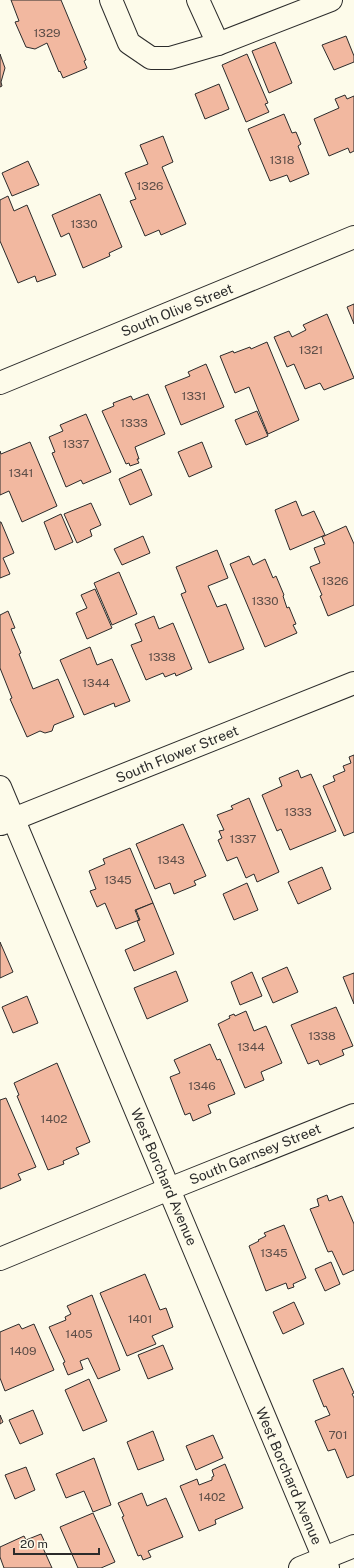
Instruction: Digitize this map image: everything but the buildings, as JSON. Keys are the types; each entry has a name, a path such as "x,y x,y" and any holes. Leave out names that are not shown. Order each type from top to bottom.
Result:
{"street":[{"path":"111,0 129,43 151,58 170,58 218,44 331,0"},
{"path":"198,0 218,44"},
{"name":"South Olive Street","path":"0,383 354,237"},
{"name":"South Flower Street","path":"7,822 354,683"},
{"name":"West Borchard Avenue","path":"0,787 7,822 169,1189 326,1563"},
{"name":"South Garnsey Street","path":"0,1259 354,1115"},
{"path":"300,1568 326,1563 354,1546"}]}
